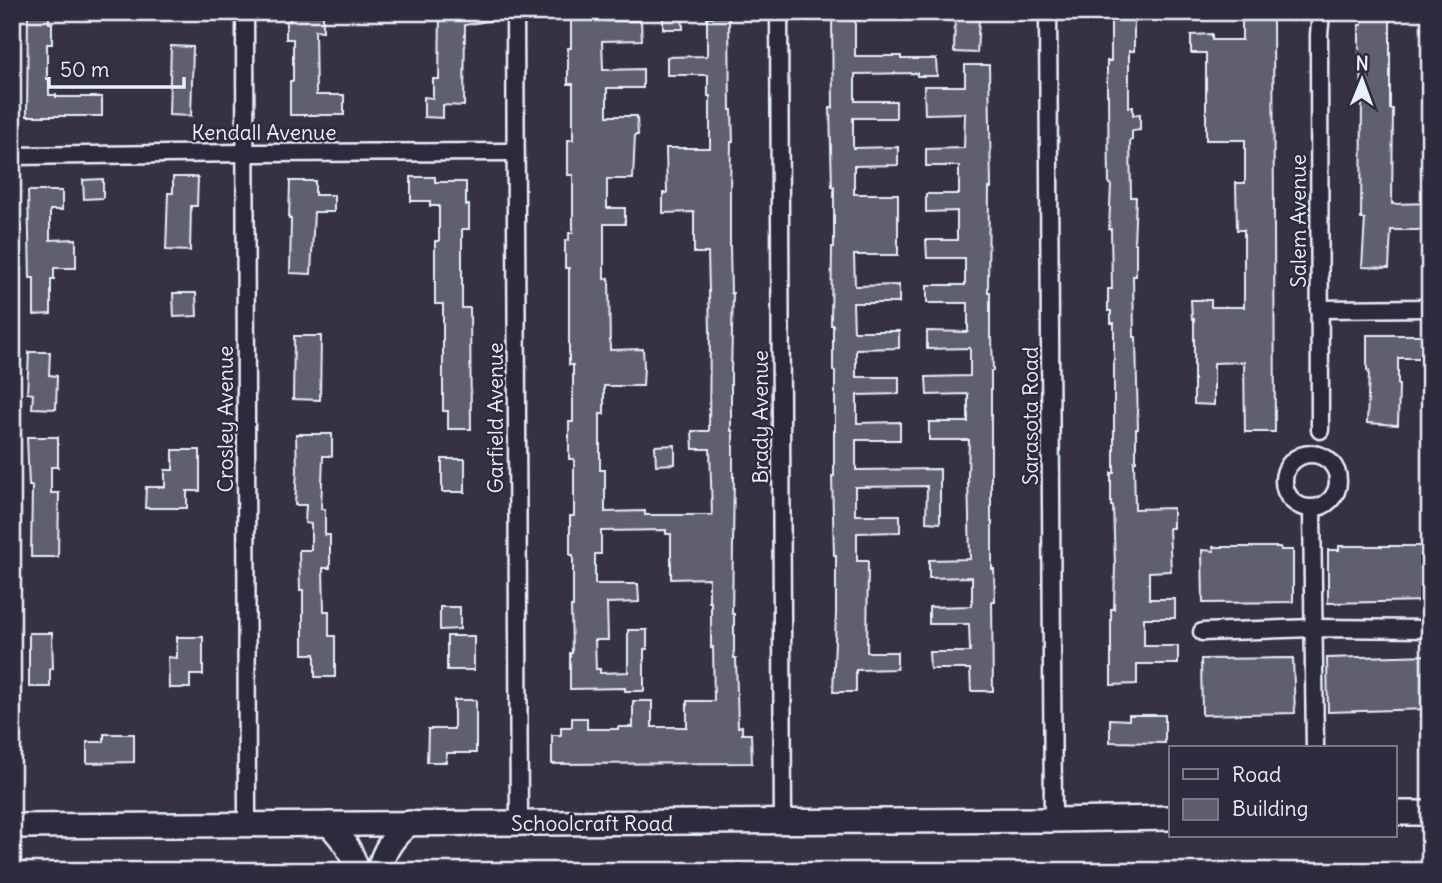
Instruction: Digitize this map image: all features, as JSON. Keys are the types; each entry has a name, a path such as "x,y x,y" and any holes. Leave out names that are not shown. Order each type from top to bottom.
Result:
{"main road":[{"path":"1396,813 1430,813"},
{"name":"Schoolcraft Road","path":"12,826 1169,818"},
{"path":"379,870 382,856 398,832 410,823"},
{"path":"329,824 348,846 357,871"}],"street":[{"name":"Crosley Avenue","path":"245,12 247,825"},
{"name":"Garfield Avenue","path":"515,12 519,823"},
{"name":"Brady Avenue","path":"779,12 783,822"},
{"name":"Sarasota Road","path":"1048,12 1053,820"},
{"name":"Salem Avenue","path":"1320,430 1321,12"},
{"name":"Kendall Avenue","path":"12,156 515,152"},
{"path":"1319,309 1430,308"},
{"path":"1312,509 1315,746"},
{"path":"1202,632 1314,628 1430,629"}],"building":[{"path":"28,12 49,12 49,23 52,23 52,44 47,44 49,95 102,97 102,116 27,116"},
{"path":"290,12 323,12 323,31 315,30 316,95 344,95 344,115 290,115 293,39 286,39 286,21 290,21"},
{"path":"440,12 492,12 493,20 465,25 464,106 443,105 443,118 424,117 424,97 433,98 433,79 439,79"},
{"path":"571,12 605,12 605,21 641,21 642,40 602,41 603,70 643,69 643,88 607,88 607,116 637,116 638,135 635,135 633,179 607,179 607,208 625,208 625,224 604,224 604,279 609,278 610,350 643,349 644,367 643,386 604,386 604,414 600,414 600,470 605,470 605,512 645,511 645,515 712,515 710,449 693,449 692,431 709,431 708,253 694,253 694,212 663,213 663,193 667,193 666,148 710,148 708,75 667,75 667,57 707,56 707,17 729,17 733,142 730,189 733,293 731,431 734,477 732,614 738,727 742,726 742,734 751,734 752,763 552,764 552,735 561,735 561,727 572,727 572,718 587,718 587,729 633,727 633,701 652,701 652,727 687,727 687,701 714,701 709,578 671,579 671,534 666,534 666,530 601,531 601,554 595,554 595,584 638,584 639,602 607,603 608,640 595,640 596,669 600,669 600,673 628,672 628,630 647,630 644,691 625,691 625,688 570,689 573,555 570,555 570,516 574,516 574,459 569,459 569,422 573,422 573,365 569,365 569,268 565,268 565,240 569,240 569,233 573,233 573,175 568,175 568,140 573,140 573,84 568,84"},
{"path":"663,12 682,12 683,29 663,29"},
{"path":"1242,12 1273,12 1275,432 1245,432 1244,362 1214,363 1214,405 1194,404 1194,319 1191,300 1211,300 1211,307 1244,307 1244,230 1237,230 1236,183 1245,183 1245,140 1206,140 1206,53 1191,53 1191,35 1212,34 1212,40 1242,40"},
{"path":"1363,12 1390,12 1392,204 1430,203 1430,230 1391,230 1389,268 1362,267 1365,219 1361,219 1362,102 1359,25 1362,25"},
{"path":"832,17 855,17 855,56 936,59 937,76 917,76 917,73 855,74 855,101 896,101 896,118 853,118 853,148 898,147 898,165 854,166 854,194 898,194 898,255 854,255 855,286 899,285 899,303 853,303 854,331 899,331 899,348 856,349 856,377 899,377 899,394 857,395 857,423 900,422 900,440 856,440 856,470 940,469 940,523 926,522 927,486 855,487 855,515 900,515 900,532 857,533 857,561 868,561 867,652 897,652 897,669 856,670 856,692 833,692 836,555 832,476 835,371 831,325 834,247 830,108 833,108"},
{"path":"1111,17 1134,17 1134,51 1129,51 1129,107 1133,107 1133,115 1140,114 1140,130 1132,131 1130,140 1131,197 1136,197 1136,276 1133,276 1138,429 1134,461 1135,509 1173,508 1173,528 1169,528 1171,571 1149,572 1149,599 1175,599 1175,618 1144,618 1144,646 1178,646 1178,664 1137,664 1137,684 1111,685 1111,609 1114,609 1115,564 1111,506 1111,473 1114,473 1114,323 1111,323 1111,311 1108,311 1108,289 1112,289 1107,61 1111,61"},
{"path":"955,18 979,19 977,53 954,52"},
{"path":"171,46 193,47 191,116 169,115"},
{"path":"965,65 989,65 991,188 988,292 993,371 991,522 995,601 992,601 993,691 971,691 970,669 930,669 929,652 970,652 969,624 929,624 929,607 972,606 972,577 929,578 929,560 970,559 969,440 929,440 929,422 968,422 968,394 927,395 926,377 970,376 970,348 927,349 927,331 968,332 968,303 927,303 927,285 965,285 965,258 927,258 926,240 957,240 957,211 926,212 926,194 959,194 959,166 926,166 926,149 964,148 965,113 925,114 924,86 965,86"},
{"path":"173,177 198,177 197,206 191,206 190,251 166,250 168,193 173,193"},
{"path":"411,177 435,177 435,182 466,182 469,229 462,229 462,308 470,308 471,429 448,429 448,411 443,411 443,304 435,304 435,241 439,241 439,206 430,206 430,201 411,201"},
{"path":"103,179 103,198 84,199 83,180"},
{"path":"290,181 315,181 315,195 334,195 334,212 314,212 311,274 290,273"},
{"path":"28,191 62,191 62,210 50,210 50,240 76,239 76,268 54,268 54,279 51,279 51,314 34,315 34,278 30,278"},
{"path":"173,293 196,293 197,316 174,317"},
{"path":"1367,335 1430,335 1430,358 1398,358 1398,425 1367,423"},
{"path":"294,336 321,336 320,400 293,399"},
{"path":"29,352 50,352 49,375 57,376 56,409 32,408 33,394 27,393"},
{"path":"296,434 332,434 332,456 323,456 321,509 325,509 325,535 330,535 330,568 323,568 324,611 329,611 329,636 335,636 335,677 315,677 315,654 303,654 303,590 300,590 299,550 311,550 311,524 305,523 306,505 295,505"},
{"path":"27,437 58,437 58,467 51,467 51,493 59,493 58,557 31,557 32,486 29,486"},
{"path":"675,445 675,464 656,465 655,446"},
{"path":"173,450 200,450 200,491 187,491 187,508 145,508 146,487 165,487 165,470 173,470"},
{"path":"442,459 465,459 465,492 442,492"},
{"path":"1339,546 1427,546 1427,549 1430,549 1430,601 1328,603 1328,550 1339,550"},
{"path":"1213,547 1280,547 1281,550 1293,550 1293,602 1203,603 1202,550 1214,551"},
{"path":"440,607 460,607 460,629 440,630"},
{"path":"29,633 52,633 53,669 50,668 50,687 29,687"},
{"path":"447,636 474,636 474,670 447,670"},
{"path":"177,637 203,637 203,675 190,675 190,688 169,688 168,657 177,658"},
{"path":"1430,655 1430,709 1328,712 1327,658"},
{"path":"1293,658 1295,713 1202,715 1201,659"},
{"path":"454,700 476,700 476,753 447,753 446,762 427,762 428,729 454,729"},
{"path":"1129,715 1165,715 1165,743 1110,742 1110,719 1129,720"},
{"path":"104,734 134,734 134,762 87,763 87,742 104,742"}]}
